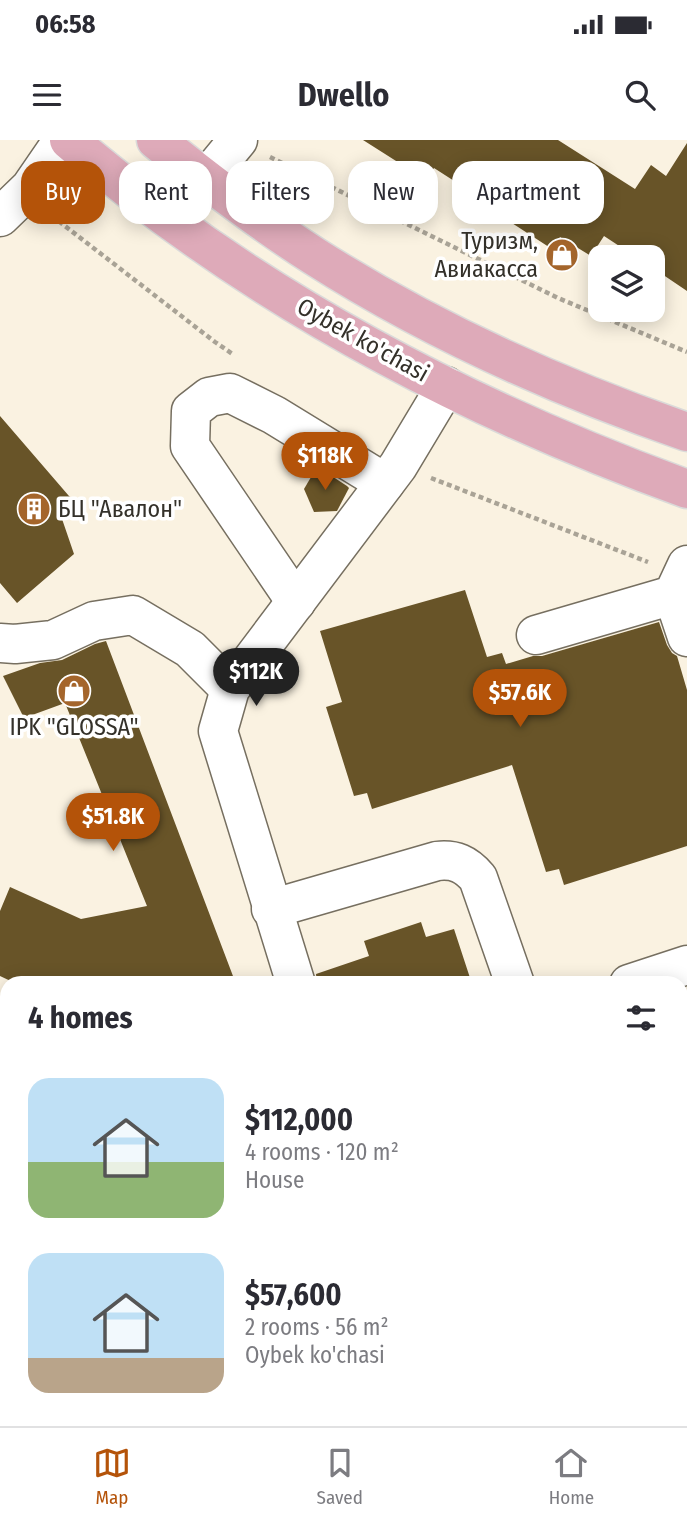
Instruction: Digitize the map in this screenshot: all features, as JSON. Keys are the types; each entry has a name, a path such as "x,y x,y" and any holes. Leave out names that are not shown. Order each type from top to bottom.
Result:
{"main road":[{"name":"Oybek ko'chasi","path":"69,140 162,215 218,254 354,338 446,386 559,439 687,489"},
{"name":"Oybek ko'chasi","path":"156,140 182,161"},
{"name":"Oybek ko'chasi","path":"212,185 314,256 443,329 578,391 687,432"}],"street":[{"path":"12,205 30,188 63,140"},
{"path":"212,172 238,141"},
{"path":"293,976 218,731 230,689 392,474 446,386"},
{"path":"296,602 190,446 191,411 209,397 230,393 392,474"},
{"path":"536,635 681,578 687,637"},
{"path":"0,643 52,640 94,621 133,615 190,649 230,689"},
{"path":"271,909 437,861 460,862 470,868 478,878 512,976"},
{"path":"653,976 687,965"}],"path":[{"path":"238,141 558,298 687,352"},
{"path":"12,205 237,358"},
{"path":"392,474 681,578"}],"building":[{"path":"363,140 558,140 591,161 452,161 452,180 438,171 438,161 396,161"},
{"path":"687,143 687,291 665,276 665,245 618,245 604,236 598,245 588,245 588,254 560,237 552,249 513,224 604,224 604,169 635,189 651,165 666,176"},
{"name":"БЦ \"Авалон\"","path":"0,416 75,503 61,516 74,554 17,603 0,583"},
{"path":"324,471 349,488 337,511 314,512 304,489 314,472"},
{"path":"465,590 487,657 502,653 506,664 659,622 667,645 677,656 687,690 687,846 564,885 559,869 546,872 512,765 372,809 367,793 354,796 326,707 342,702 320,631"},
{"path":"106,641 233,976 0,976 0,911 10,887 81,919 147,906 65,703 24,718 3,676 40,663 62,660"},
{"path":"421,922 426,937 454,929 469,976 316,976 369,956 364,941"}],"place":[{"name":"Туризм, Авиакасса","path":"562,255"},
{"name":"БЦ \"Авалон\"","path":"34,509"},
{"name":"IPK \"GLOSSA\"","path":"74,691"}]}
